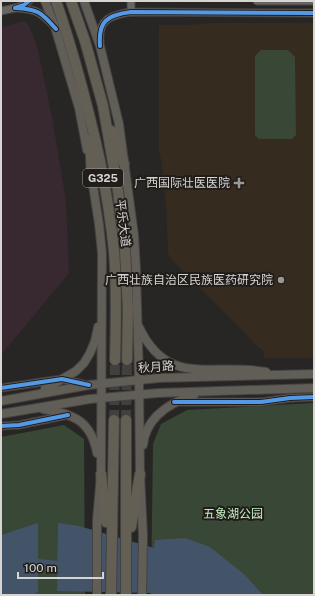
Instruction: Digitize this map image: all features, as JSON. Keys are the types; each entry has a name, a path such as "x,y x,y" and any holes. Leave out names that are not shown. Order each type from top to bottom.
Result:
{"highway":[{"name":"平乐大道","path":"56,1 71,45 89,111 106,191 114,251 116,310 115,360"},
{"name":"平乐大道","path":"71,1 85,41 103,106 118,191 125,250 128,310 127,360"},
{"path":"103,106 124,164"},
{"path":"89,111 92,178"},
{"path":"111,594 110,560 114,420"},
{"path":"126,420 126,595"},
{"path":"101,474 110,560"},
{"path":"126,559 140,474"}],"main road":[{"path":"45,1 56,29 79,108 92,178 102,253 100,398 101,474 96,520 97,595"},
{"path":"84,1 100,46 120,124 134,235 138,323 140,474 143,536 142,595"},
{"path":"35,394 54,385 76,371 84,363 95,341 102,306"},
{"path":"138,323 150,346 165,360 174,365 189,369 250,369 281,375"},
{"name":"秋月路","path":"1,400 89,385 159,378 314,374"},
{"path":"1,414 100,398 314,388"},
{"path":"140,474 144,436 149,424 156,416 174,402 203,392"},
{"path":"34,408 68,415 84,425 94,440 101,474"}],"street":[{"path":"1,11 24,5 29,1"},
{"path":"131,1 131,12"},
{"path":"257,1 314,1"},
{"path":"15,8 26,9 42,14 56,29"},
{"path":"100,46 100,30 107,19 119,14 131,12 314,13"},
{"path":"1,388 62,379 89,385"},
{"path":"174,402 261,402 290,398 314,397"},
{"path":"1,426 19,425 68,415"}],"shaded area":[{"path":"24,21 29,26 37,46 53,122 66,202 69,273 1,355 1,28"},
{"name":"广西国际壮医医院","path":"210,23 314,23 314,358 264,358 264,351 254,344 250,338 171,259 168,253 166,202 162,164 159,152 159,25 191,25"}],"green space":[{"path":"261,50 288,50 295,57 296,135 292,139 259,139 255,135 255,56"},
{"name":"五象湖公园","path":"314,403 314,595 151,595 153,444 161,424 187,410"},
{"path":"64,425 84,439 85,595 1,595 1,437"}],"water":[{"path":"38,523 38,591 34,595 1,595 1,535"},
{"path":"58,523 79,526 154,548 155,540 185,538 210,547 245,575 263,595 154,595 150,593 57,591"}],"waterway":[{"path":"1,563 16,562 71,567"}],"tunnel":[{"path":"114,420 115,360"},
{"path":"126,420 127,360"}],"cycle path":[{"path":"29,1 24,5 15,8 29,9 38,12 56,29"},
{"path":"100,46 100,37 103,25 110,17 123,13 314,13"},
{"path":"1,388 62,379 89,385"},
{"path":"174,402 261,402 290,398 314,397"},
{"path":"1,426 19,425 68,415"}],"place":[{"name":"广西国际壮医医院","path":"239,183"},
{"name":"广西壮族自治区民族医药研究院","path":"281,280"}]}
